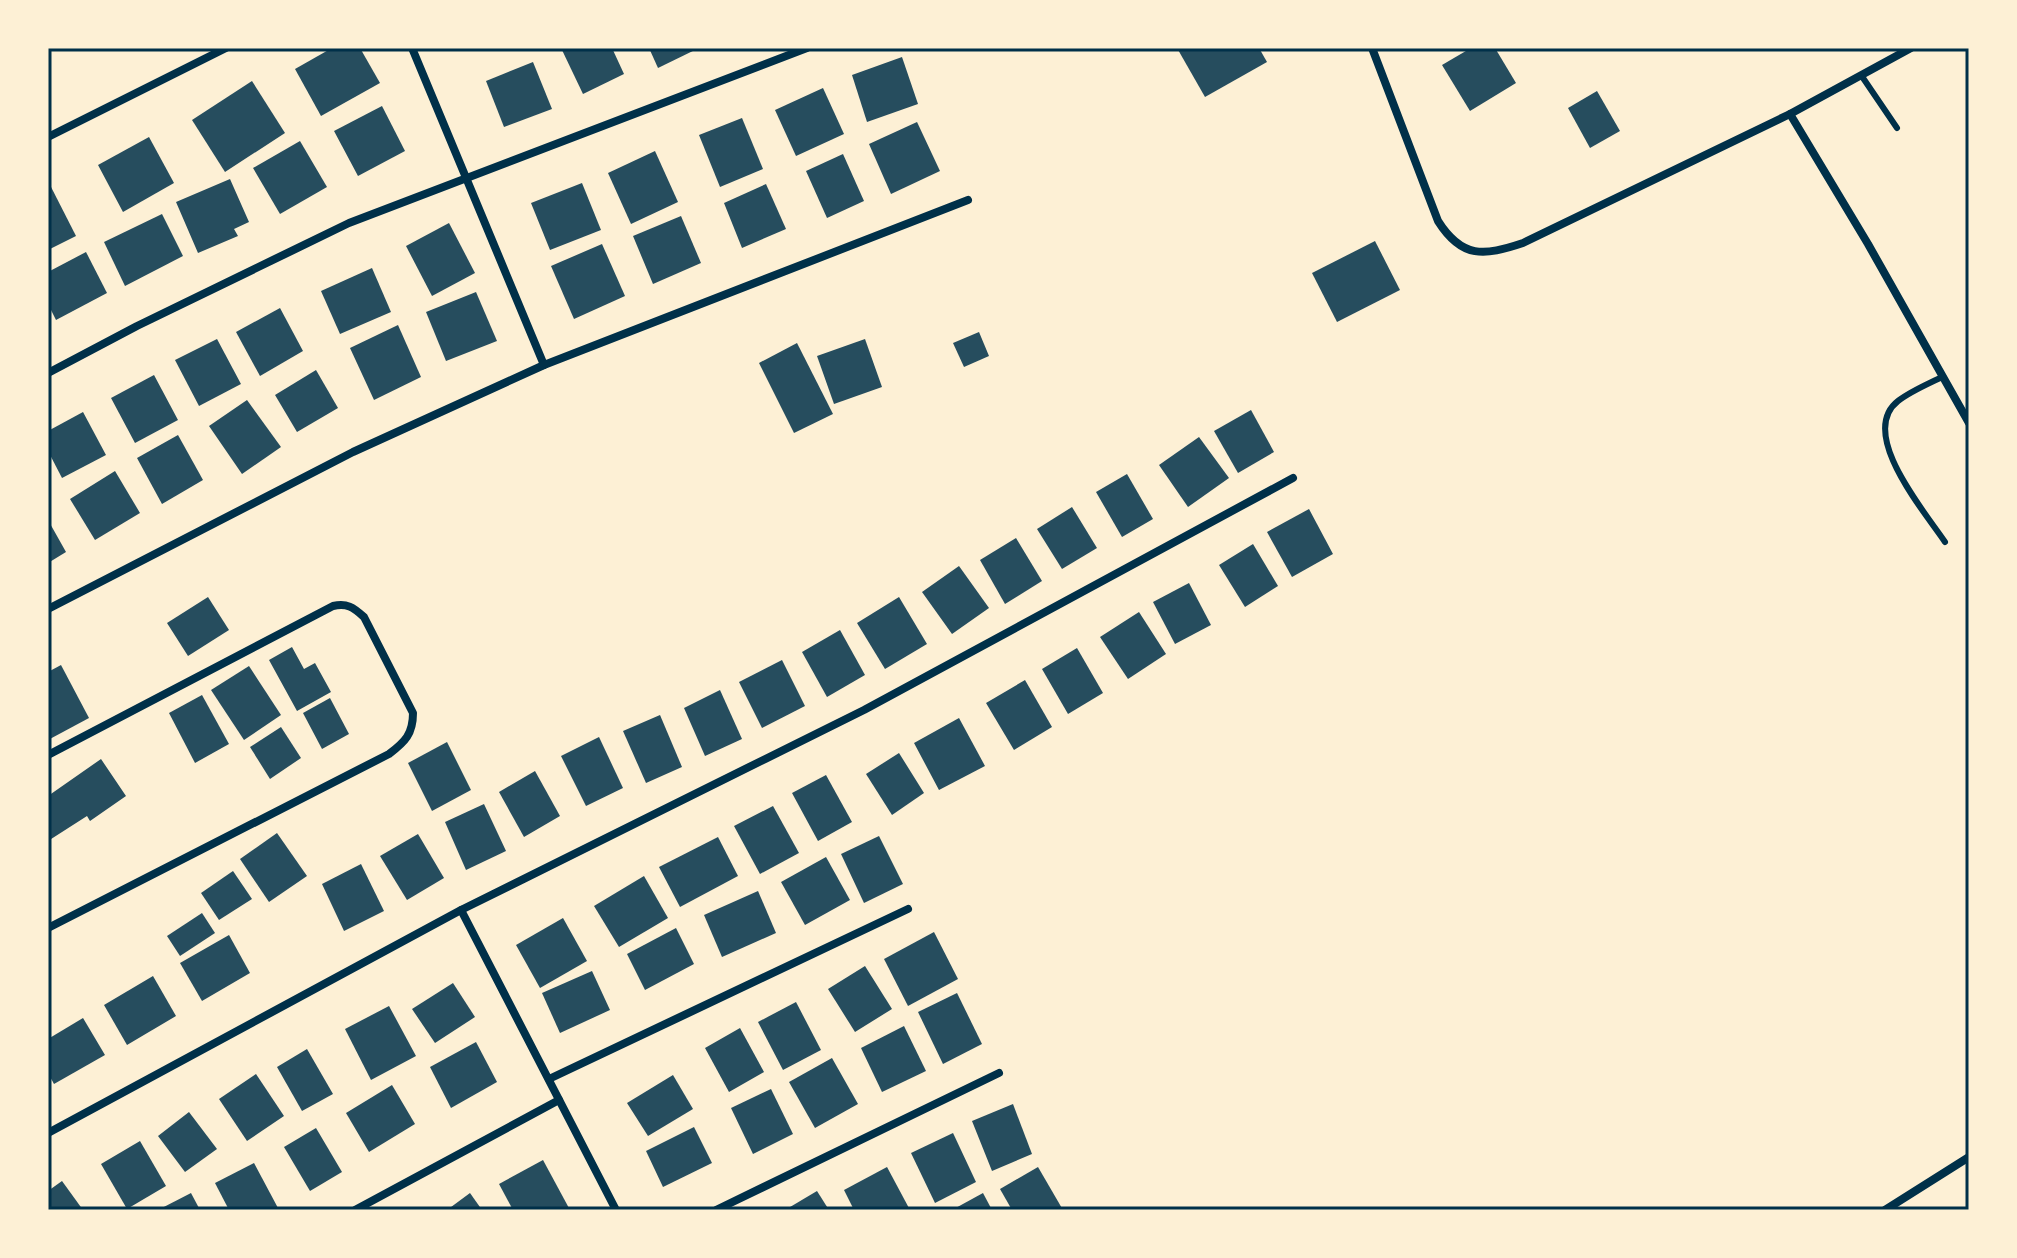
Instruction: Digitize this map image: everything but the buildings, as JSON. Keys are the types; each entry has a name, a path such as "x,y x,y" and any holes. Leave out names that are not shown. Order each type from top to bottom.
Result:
{"street":[{"path":"48,137 226,48"},
{"path":"412,48 544,365"},
{"path":"48,373 349,223 807,48"},
{"path":"1372,48 1438,221 1450,240 1464,249 1481,252 1503,250 1523,243 1790,114 1911,48"},
{"path":"1790,114 1833,182 1969,423"},
{"path":"48,609 353,452 544,365 968,200"},
{"path":"48,1133 461,910 864,710 1293,478"},
{"path":"48,755 333,606 344,604 364,617 413,713 413,729 404,743 389,754 48,928"},
{"path":"549,1079 908,909"},
{"path":"461,910 616,1210"},
{"path":"716,1210 999,1073"},
{"path":"355,1210 559,1100"},
{"path":"1885,1210 1969,1157"}],"lane":[{"path":"1861,75 1897,128"},
{"path":"1942,377 1896,402 1885,422 1885,438 1906,485 1945,542"}]}
